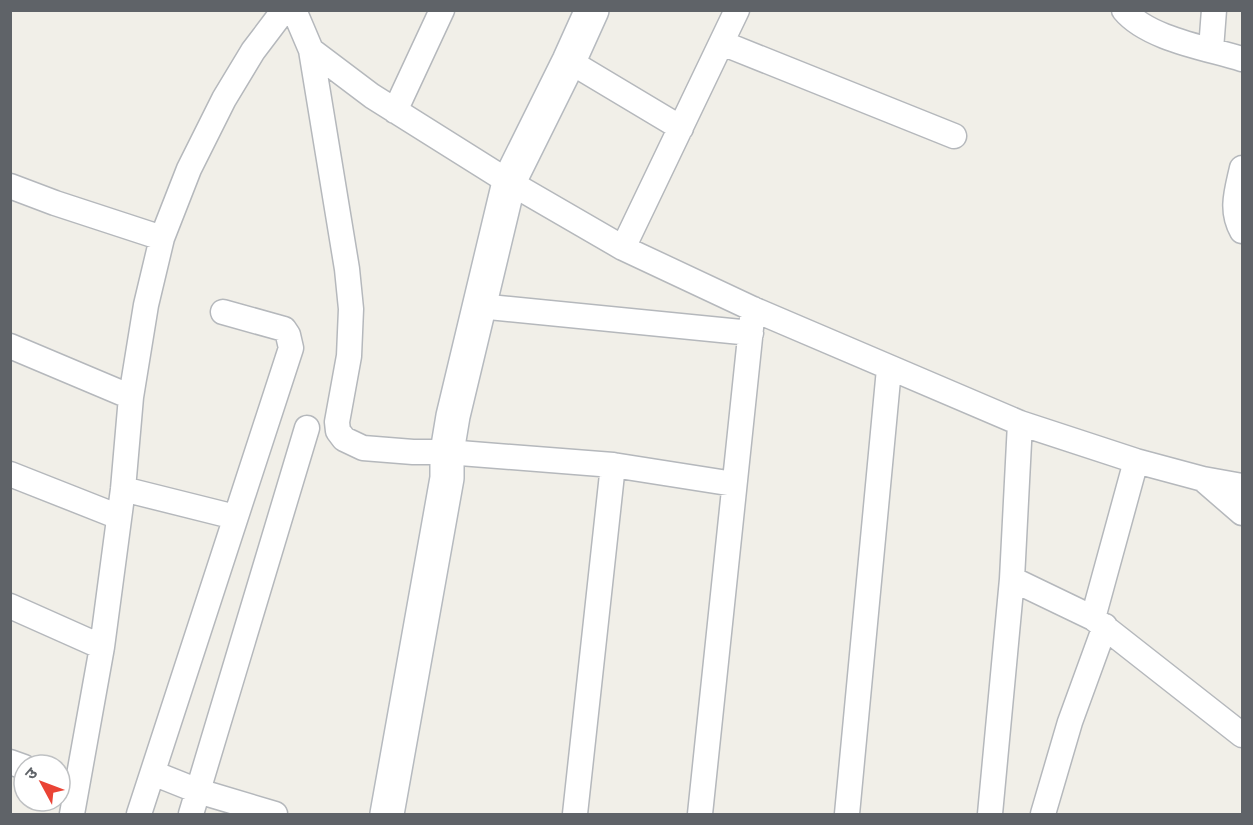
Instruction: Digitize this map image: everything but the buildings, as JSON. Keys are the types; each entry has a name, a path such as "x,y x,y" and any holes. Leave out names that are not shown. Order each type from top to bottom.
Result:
{"street":[{"path":"72,772 102,647 123,489 131,397 146,305 162,238 189,170 224,99 253,51 284,10"},
{"path":"294,10 311,50 347,269 351,309 349,356 337,422 338,431 344,439 363,448 613,465 734,484"},
{"path":"395,111 442,10"},
{"path":"387,814 447,478 447,452 453,416 509,182 592,10"},
{"path":"622,248 737,10"},
{"path":"1124,10 1130,18 1150,31 1242,58"},
{"path":"1211,49 1214,10"},
{"path":"722,43 954,136"},
{"path":"311,50 395,111 509,182 622,248 889,369 1020,423 1136,461 1203,479 1242,486"},
{"path":"569,61 681,128"},
{"path":"1242,168 1235,202 1235,214 1242,231"},
{"path":"10,186 162,238"},
{"path":"479,306 751,333"},
{"path":"700,814 753,309"},
{"path":"139,814 291,348 288,334 284,329 223,312"},
{"path":"10,346 131,397"},
{"path":"847,814 889,369"},
{"path":"269,417 307,428 338,431"},
{"path":"990,814 1012,579 1020,423"},
{"path":"191,814 307,428"},
{"path":"1043,814 1099,622 1136,461"},
{"path":"574,814 613,465"},
{"path":"10,474 119,517"},
{"path":"1203,479 1242,513"},
{"path":"123,489 235,517"},
{"path":"1012,579 1099,622 1242,735"},
{"path":"10,606 102,647"},
{"path":"153,772 198,791 275,814"}]}
